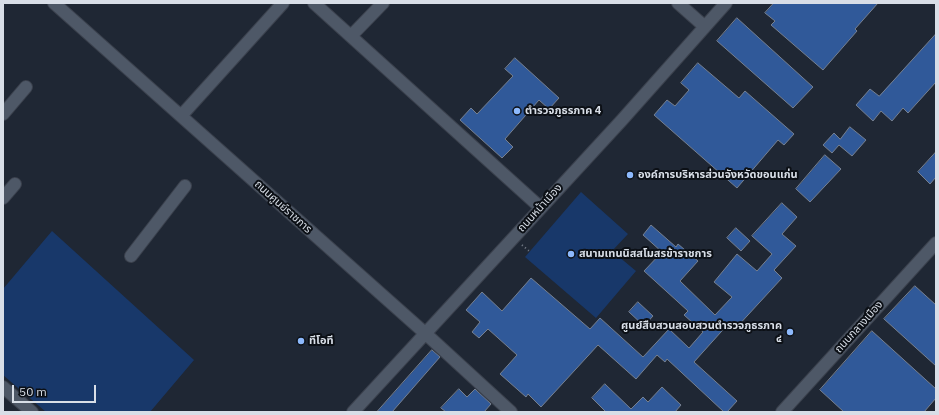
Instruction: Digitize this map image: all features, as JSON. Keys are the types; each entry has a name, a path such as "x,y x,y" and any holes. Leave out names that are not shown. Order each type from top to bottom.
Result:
{"street":[{"name":"ถนนศูนย์ราชการ","path":"54,3 512,412"},
{"path":"182,116 283,3"},
{"path":"314,3 541,208"},
{"path":"351,36 383,3"},
{"path":"678,3 704,26"},
{"name":"ถนนหน้าเมือง","path":"353,412 541,208 726,3"},
{"path":"3,114 26,87"},
{"path":"3,198 15,184"},
{"path":"131,256 185,186"},
{"name":"ถนนกลางเมือง","path":"782,412 936,243"},
{"path":"3,387 32,412"}],"shaded area":[{"name":"สนามเทนนิสสโมสรข้าราชการ","path":"581,192 628,234 612,251 636,271 596,318 525,257"},
{"path":"52,231 194,360 150,412 46,412 3,375 3,289"}],"building":[{"path":"774,3 878,3 855,29 857,31 823,70 771,25 775,21 765,13"},
{"path":"737,18 813,87 793,108 717,41"},
{"path":"936,34 936,82 908,113 903,108 892,121 881,111 873,121 856,105 870,89 879,96"},
{"path":"515,58 559,98 549,109 539,100 505,139 513,147 502,158 460,120 471,108 477,114 513,76 505,69"},
{"path":"698,63 739,98 745,91 794,134 784,145 778,140 737,188 654,115 667,100 675,106 689,90 681,83"},
{"path":"850,127 866,140 852,156 839,145 832,153 823,145 834,133 840,139"},
{"path":"936,152 936,177 930,184 918,172"},
{"path":"825,155 841,169 810,202 796,189"},
{"path":"782,203 797,217 782,234 796,246 774,270 782,278 736,328 730,322 694,362 737,401 727,412 724,412 667,359 665,362 657,355 636,379 598,345 541,407 528,394 526,397 500,374 517,355 488,329 479,338 472,332 480,322 466,310 482,292 502,311 531,278 590,329 600,318 643,357 669,329 689,348 703,332 684,315 688,311 644,271 662,252 643,235 651,225 676,247 678,244 698,261 680,281 715,315 732,297 714,282 737,254 757,271 772,254 752,236"},
{"path":"736,228 750,241 741,251 727,238"},
{"path":"915,286 936,305 936,366 884,319"},
{"path":"638,302 653,316 644,326 629,312"},
{"path":"872,331 936,389 936,398 924,412 844,412 820,390"},
{"path":"432,350 440,357 392,412 377,412"},
{"path":"605,384 631,409 643,397 648,402 662,387 681,405 675,412 606,412 592,398"},
{"path":"459,389 467,397 475,389 491,404 484,412 446,412 441,408"}],"place":[{"name":"ตำรวจภูธรภาค 4","path":"517,111"},
{"name":"องค์การบริหารส่วนจังหวัดขอนแก่น","path":"630,175"},
{"name":"สนามเทนนิสสโมสรข้าราชการ","path":"571,254"},
{"name":"ศูนย์สืบสวนสอบสวนตำรวจภูธรภาค ๔","path":"790,332"},
{"name":"ทีโอที","path":"301,341"}]}
